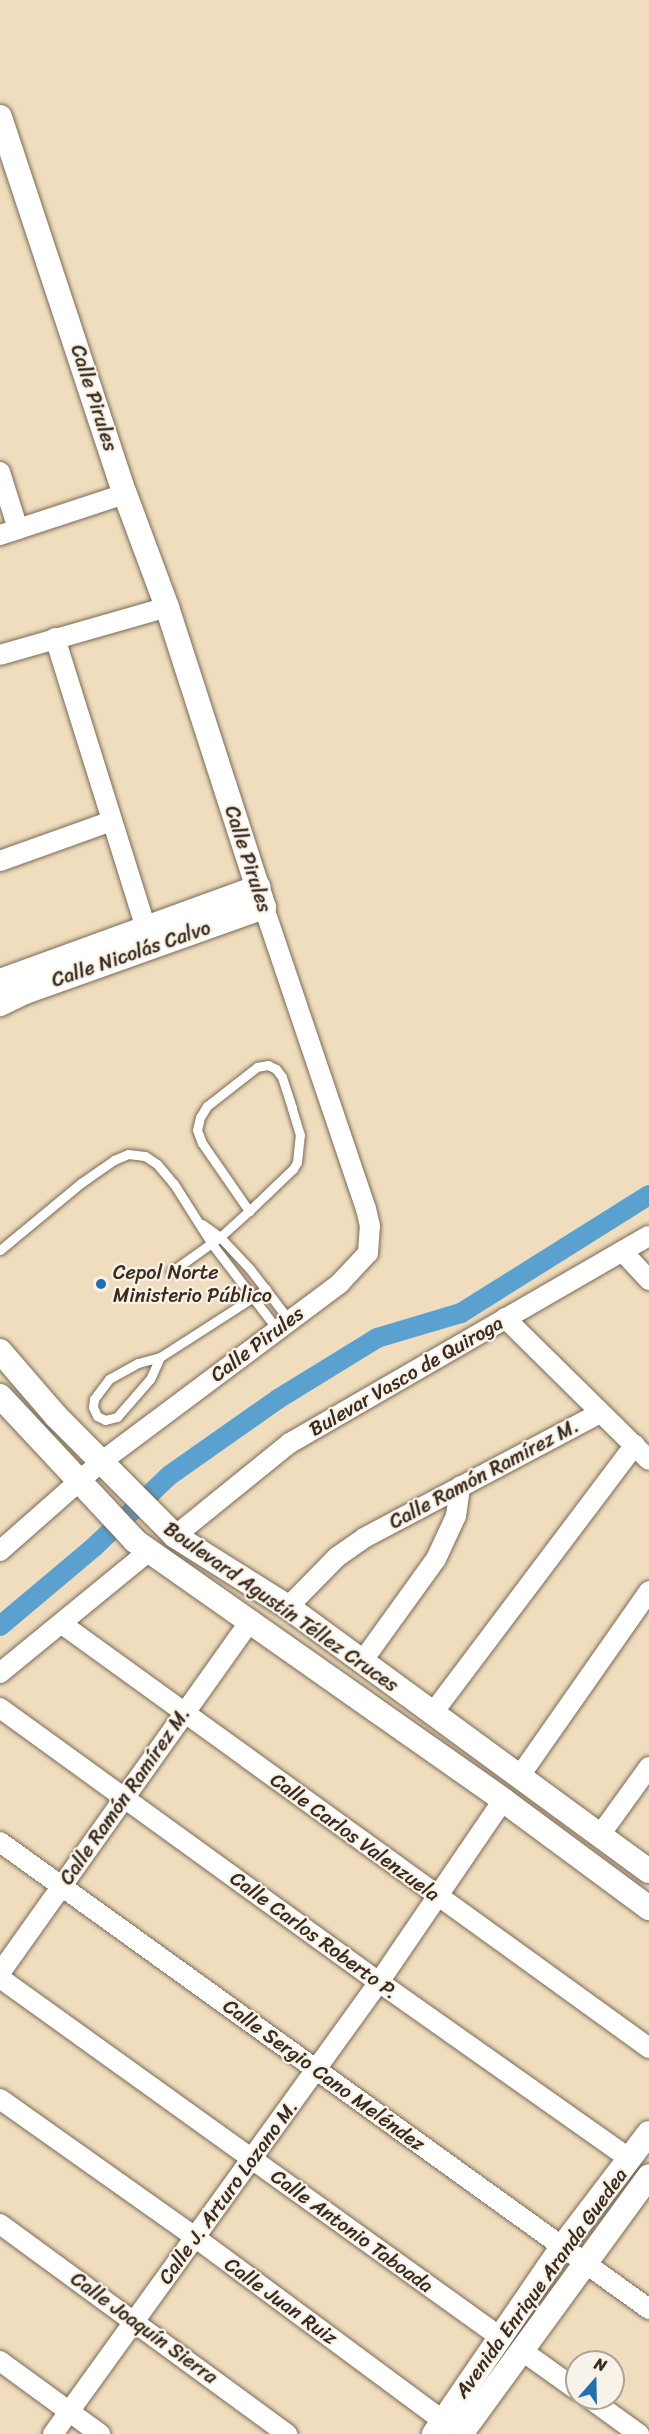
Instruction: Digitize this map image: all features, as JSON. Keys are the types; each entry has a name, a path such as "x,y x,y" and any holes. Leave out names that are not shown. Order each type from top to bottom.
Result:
{"street":[{"name":"Calle Pirules","path":"0,1551 100,1462 340,1283 368,1253 370,1226 167,607 125,494 1,127"},
{"path":"0,472 9,532 125,494"},
{"path":"0,655 167,607"},
{"path":"55,638 145,926"},
{"path":"1,856 112,821"},
{"name":"Calle Nicolás Calvo","path":"0,981 145,926 261,897"},
{"name":"Calle Nicolás Calvo","path":"0,1004 261,897"},
{"name":"Bulevar Vasco de Quiroga","path":"167,1528 290,1443 649,1236"},
{"path":"622,1251 649,1280"},
{"path":"505,1318 649,1460"},
{"name":"Boulevard Agustín Téllez Cruces","path":"0,1351 56,1416 167,1528 288,1607 361,1663 649,1871"},
{"name":"Boulevard Agustín Téllez Cruces","path":"0,1396 103,1508 142,1546 251,1620 649,1908"},
{"name":"Calle Ramón Ramírez M.","path":"288,1607 337,1557 364,1538 600,1413"},
{"path":"432,1714 635,1445"},
{"path":"361,1663 436,1559 456,1516 460,1486"},
{"path":"0,1673 62,1624 142,1546"},
{"path":"519,1777 649,1591"},
{"name":"Calle Ramón Ramírez M.","path":"0,1973 126,1799 251,1620"},
{"name":"Calle Carlos Valenzuela","path":"62,1624 649,2048"},
{"name":"Calle Carlos Roberto P.","path":"0,1708 379,1982 630,2159"},
{"path":"600,1835 649,1767"},
{"name":"Calle J. Arturo Lozano M.","path":"53,2434 317,2070 438,1897 502,1800"},
{"name":"Calle Sergio Cano Meléndez","path":"0,1842 649,2309"},
{"name":"Calle Antonio Taboada","path":"0,1978 500,2337"},
{"name":"Calle Juan Ruiz","path":"0,2099 196,2238 453,2431"},
{"name":"Avenida Enrique Aranda Guedea","path":"453,2431 500,2337 562,2247 649,2133"},
{"name":"Avenida Enrique Aranda Guedea","path":"453,2431 521,2350 649,2176"},
{"name":"Calle Joaquín Sierra","path":"0,2224 287,2434"},
{"path":"521,2350 565,2381"},
{"path":"0,2361 100,2434"},
{"path":"606,2410 639,2434"}],"lane":[{"path":"171,1272 216,1240 249,1211 293,1169 300,1151 300,1135 282,1077 276,1069 268,1065 257,1067 207,1106 200,1117 197,1130 202,1143 249,1211"},
{"path":"0,1250 81,1183 114,1160 128,1154 145,1156 157,1164 174,1184 198,1221 266,1289 283,1324"},
{"path":"216,1240 254,1299 283,1324"},
{"path":"160,1357 150,1379 117,1417 105,1420 97,1416 93,1407 94,1399 109,1379 138,1363 160,1357 254,1299 266,1289"}],"waterway":[{"path":"0,1626 94,1547 170,1475 278,1399 377,1338 461,1313 649,1195"}],"place":[{"name":"Cepol Norte Ministerio Público","path":"101,1284"}]}
